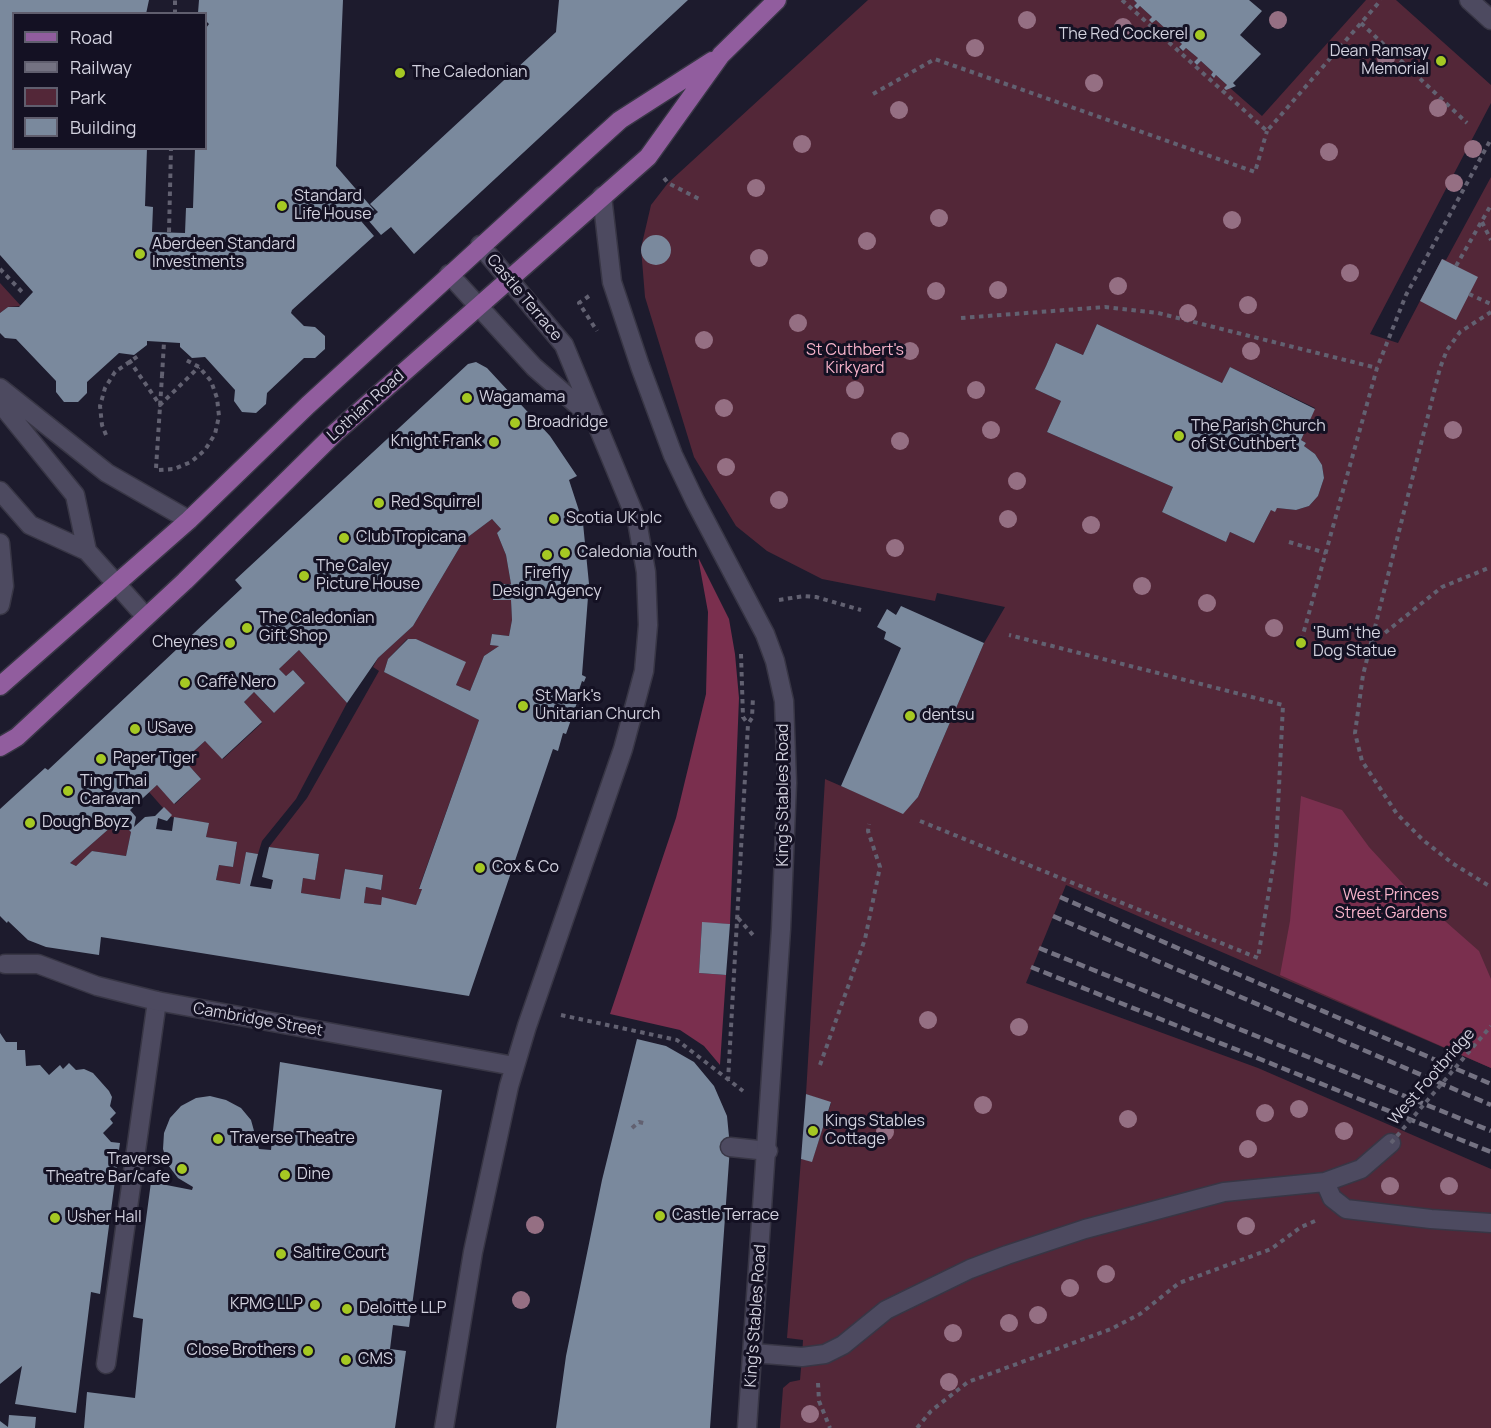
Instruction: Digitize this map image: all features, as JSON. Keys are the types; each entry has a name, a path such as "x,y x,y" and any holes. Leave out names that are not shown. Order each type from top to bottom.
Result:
{"main road":[{"name":"Lothian Road","path":"0,747 17,737 146,617 336,432 648,157 721,55 777,0"},
{"name":"Lothian Road","path":"0,686 53,637 189,520 480,245 620,120 721,55"}],"street":[{"path":"1469,0 1491,20"},
{"name":"King's Stables Road","path":"602,196 612,282 640,366 694,501 752,607 775,661 784,701 787,775 781,930 768,1151 747,1428"},
{"name":"Castle Terrace","path":"444,1428 472,1252 514,1066 623,749 645,660 648,625 643,549 637,521 617,469 592,418 564,345 480,245"},
{"name":"Castle Terrace","path":"449,274 534,368 592,418"},
{"path":"0,388 107,473 189,520"},
{"path":"0,403 75,495 87,551"},
{"path":"0,491 30,525 87,551 146,617"},
{"path":"0,543 4,586 0,605"},
{"name":"Cambridge Street","path":"5,963 38,964 97,986 157,1001 514,1066"},
{"path":"106,1364 157,1001"},
{"path":"753,1353 802,1357 825,1354 843,1345 878,1315 970,1269 1085,1229 1224,1192 1325,1182 1361,1169 1391,1143"},
{"path":"730,1147 768,1151"},
{"path":"1325,1182 1332,1198 1347,1209 1431,1219 1491,1223"}],"path":[{"path":"1122,0 1267,131"},
{"path":"873,94 935,59 1255,172 1267,131 1381,0"},
{"path":"1361,23 1467,123"},
{"path":"1299,649 1377,368 1406,295 1491,139"},
{"path":"169,232 171,150"},
{"path":"668,183 701,200"},
{"path":"1456,266 1491,205"},
{"path":"1482,222 1491,240"},
{"path":"0,269 23,293"},
{"path":"1469,294 1491,304"},
{"path":"961,318 1105,307 1158,313 1377,368"},
{"path":"1491,312 1460,332 1447,350 1440,368 1363,675 1355,733 1362,761 1397,814 1423,840 1452,863 1491,886"},
{"path":"156,471 164,342"},
{"path":"109,443 102,425 100,406 105,388 115,372 129,360 138,356"},
{"path":"129,360 160,405"},
{"path":"147,469 156,471 174,469 191,462 205,450 215,434 219,416 217,398 211,381 199,367 186,360"},
{"path":"160,405 199,367"},
{"path":"1289,542 1326,553"},
{"path":"1370,645 1442,587 1491,567"},
{"path":"752,607 804,596 861,610"},
{"path":"921,821 1258,958 1276,848 1283,705 1009,635"},
{"path":"728,1081 748,724"},
{"path":"820,1065 865,939 880,867 868,831 869,824"},
{"path":"533,1009 677,1040 770,1111"},
{"name":"West Footbridge","path":"1391,1143 1491,1026"},
{"path":"632,1128 639,1122 647,1124"},
{"path":"917,1428 931,1411 968,1382 1112,1329 1140,1314 1179,1283 1261,1253 1301,1227 1347,1209"},
{"path":"818,1377 819,1401 830,1428"}],"green space":[{"path":"868,0 1134,0 1137,3 1134,6 1137,8 1140,6 1152,17 1152,23 1156,20 1168,31 1165,34 1168,37 1171,34 1182,44 1179,47 1182,51 1186,48 1198,58 1194,62 1197,65 1201,61 1213,72 1211,75 1213,78 1216,75 1227,85 1226,90 1229,87 1262,116 1366,0 1396,0 1491,85 1491,103 1370,334 1398,343 1442,259 1446,260 1491,177 1491,1068 1066,885 1026,983 1258,1068 1491,1169 1491,1428 780,1428 783,1388 790,1382 800,1380 802,1357 803,1340 787,1338 801,1159 812,1161 831,1103 806,1094 825,779 903,813 918,797 984,643 1005,607 937,593 935,601 822,579 767,551 736,526 694,457 645,297 641,248 651,205 668,183","holes":["1097,324 1222,383 1230,367 1315,408 1301,440 1306,443 1304,446 1315,454 1322,465 1324,478 1318,496 1309,506 1296,510 1277,508 1271,510 1254,543 1230,532 1226,542 1162,512 1173,487 1047,432 1061,401 1035,389 1056,343 1083,355"]},
{"path":"0,283 21,306 8,307 0,313"},
{"path":"492,519 501,529 497,533 506,555 511,584 493,585 493,600 511,600 512,620 509,636 492,634 490,645 499,646 484,656 470,691 456,685 465,662 416,639 407,639 388,659 384,672 479,720 419,888 422,889 416,905 383,898 381,905 364,903 366,887 381,890 383,875 345,869 340,899 301,893 303,878 315,879 319,854 269,847 307,798 379,671 373,667 378,658 413,626 464,540"},
{"path":"698,557 729,619 739,698 730,924 702,923 699,973 726,975 720,1065 704,1046 680,1030 610,1014 676,818 706,694 708,612"},
{"path":"299,650 347,703 296,799 262,841 258,854 246,852 240,884 216,880 219,865 233,867 237,843 206,837 208,823 171,817 149,792 157,785 175,804 201,779 184,760 205,741 223,759 262,723 244,702 254,692 274,713 305,683 293,670 286,676 279,669"},
{"name":"West Princes Street Gardens","path":"1301,796 1342,810 1369,847 1404,885 1479,951 1491,979 1491,1068 1280,975 1290,921"},
{"path":"119,820 131,832 126,856 92,851 76,866 70,863"}],"building":[{"name":"Standard Life House","path":"0,0 149,0 146,12 12,12 12,150 147,150 145,206 153,207 152,232 185,233 186,208 193,208 195,150 207,150 207,27 209,24 207,12 198,12 199,0 343,0 336,166 374,210 361,221 374,236 292,310 291,313 304,326 315,327 325,336 325,349 315,358 304,358 267,393 266,404 256,413 242,412 234,401 235,390 205,357 192,358 180,347 180,343 147,341 147,345 134,355 119,353 87,382 87,393 78,402 64,402 56,392 56,381 16,339 5,338 0,333 0,313 8,307 19,307 33,292 0,255"},
{"path":"559,0 688,0 414,254 391,227 381,235 368,220 378,212 370,204 556,32"},
{"path":"1134,0 1249,0 1262,11 1240,35 1261,54 1233,83 1236,86 1226,90 1224,88 1227,85 1216,75 1214,78 1211,75 1213,72 1201,61 1197,65 1194,62 1198,58 1186,48 1183,51 1179,47 1182,44 1171,34 1168,37 1165,34 1168,31 1156,20 1152,23 1149,20 1152,17 1140,6 1137,9 1134,6 1137,3"},
{"path":"656,235 667,239 671,250 667,261 656,265 645,261 641,250 645,239"},
{"path":"1442,259 1478,277 1456,320 1420,301"},
{"name":"The Parish Church of St Cuthbert","path":"1097,324 1222,383 1230,367 1315,409 1301,440 1306,443 1304,446 1315,454 1322,465 1324,478 1318,496 1309,506 1296,510 1277,508 1275,512 1271,510 1254,543 1230,532 1226,542 1162,512 1173,487 1047,432 1061,401 1035,389 1056,343 1083,355"},
{"path":"476,362 487,368 550,436 577,476 569,480 583,523 589,584 582,675 586,677 584,682 582,681 578,693 580,694 566,734 563,733 558,751 553,749 469,996 101,937 99,955 46,947 28,940 0,916 0,809 45,768 48,770 242,588 235,580 468,364","holes":["492,519 501,529 497,533 506,555 511,584 492,584 493,600 511,600 512,620 509,636 492,634 490,645 499,646 484,656 470,691 456,685 466,662 416,639 408,639 388,659 384,672 479,720 419,889 422,889 416,905 382,897 381,905 364,903 366,887 381,890 383,875 345,869 340,899 301,893 303,878 315,880 319,854 269,847 262,877 273,880 271,889 250,886 258,854 246,852 240,884 216,880 219,865 233,867 237,842 206,837 209,823 174,817 172,831 156,829 158,818 167,821 172,815 164,807 155,816 145,817 134,827 136,817 130,810 157,785 174,804 201,779 184,760 205,741 222,759 262,722 244,702 254,692 274,713 305,683 293,670 286,676 279,669 299,650 347,703 378,658 413,626 464,540","119,820 131,832 126,856 92,851 76,866 70,863"]},
{"path":"901,606 984,643 918,797 903,814 841,786 901,648 884,639 886,632 877,627 887,609 896,615"},
{"path":"702,922 730,924 726,975 699,973"},
{"name":"Usher Hall","path":"0,1033 6,1042 17,1042 17,1050 25,1050 26,1066 40,1065 49,1075 60,1065 63,1069 69,1063 76,1070 84,1069 93,1073 109,1091 112,1097 110,1106 116,1113 110,1119 113,1123 103,1133 111,1142 120,1143 100,1294 91,1292 76,1413 15,1404 22,1366 0,1384"},
{"name":"Castle Terrace","path":"637,1039 666,1046 694,1062 714,1086 727,1116 730,1147 710,1428 556,1428 566,1356 602,1180"},
{"name":"Saltire Court","path":"280,1062 442,1090 409,1327 393,1325 390,1349 406,1351 395,1428 84,1428 87,1392 135,1398 143,1319 133,1317 151,1182 192,1190 193,1187 178,1178 168,1165 163,1149 164,1133 170,1118 181,1106 196,1098 210,1096 226,1100 241,1108 251,1120 259,1149 271,1150"},
{"name":"Kings Stables Cottage","path":"806,1094 831,1102 812,1162 801,1159"},
{"path":"9,1415 36,1417 35,1428 0,1428 0,1421 8,1427"}],"railway":[{"path":"1060,897 1491,1084"},
{"path":"1053,916 1491,1105"},
{"path":"1039,948 1491,1131"},
{"path":"1031,967 1491,1152"}],"place":[{"name":"The Red Cockerel","path":"1200,35"},
{"name":"Dean Ramsay Memorial","path":"1441,61"},
{"name":"The Caledonian","path":"400,73"},
{"name":"Standard Life House","path":"282,206"},
{"name":"Aberdeen Standard Investments","path":"140,254"},
{"name":"Wagamama","path":"467,398"},
{"name":"Broadridge","path":"515,423"},
{"name":"The Parish Church of St Cuthbert","path":"1179,436"},
{"name":"Knight Frank","path":"494,442"},
{"name":"Red Squirrel","path":"379,503"},
{"name":"Scotia UK plc","path":"554,519"},
{"name":"Club Tropicana","path":"344,538"},
{"name":"Caledonia Youth","path":"565,553"},
{"name":"Firefly Design Agency","path":"547,555"},
{"name":"The Caley Picture House","path":"304,576"},
{"name":"The Caledonian Gift Shop","path":"247,628"},
{"name":"Cheynes","path":"230,643"},
{"name":"'Bum' the Dog Statue","path":"1301,643"},
{"name":"Caffè Nero","path":"185,683"},
{"name":"St Mark's Unitarian Church","path":"523,706"},
{"name":"dentsu","path":"910,716"},
{"name":"USave","path":"135,729"},
{"name":"Paper Tiger","path":"101,759"},
{"name":"Ting Thai Caravan","path":"68,791"},
{"name":"Dough Boyz","path":"30,823"},
{"name":"Cox & Co","path":"480,868"},
{"name":"Kings Stables Cottage","path":"813,1131"},
{"name":"Traverse Theatre","path":"218,1139"},
{"name":"Traverse Theatre Bar/cafe","path":"182,1169"},
{"name":"Dine","path":"285,1175"},
{"name":"Castle Terrace","path":"660,1216"},
{"name":"Usher Hall","path":"55,1218"},
{"name":"Saltire Court","path":"281,1254"},
{"name":"KPMG LLP","path":"315,1305"},
{"name":"Deloitte LLP","path":"347,1309"},
{"name":"Close Brothers","path":"308,1351"},
{"name":"CMS","path":"346,1360"}],"park label":[{"name":"St Cuthbert's Kirkyard","path":"855,360"}]}
